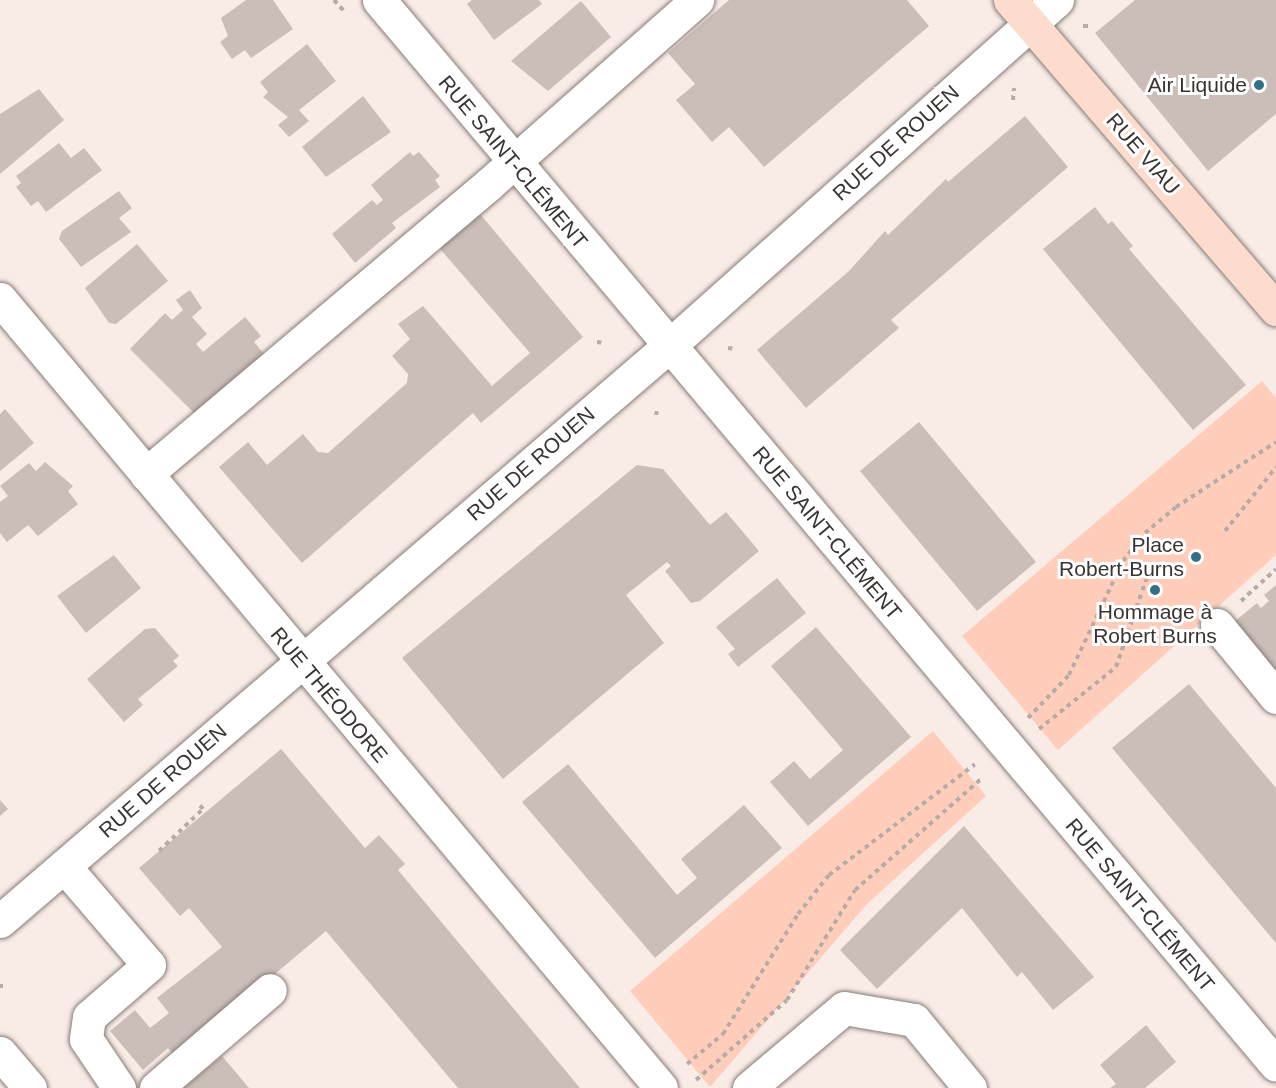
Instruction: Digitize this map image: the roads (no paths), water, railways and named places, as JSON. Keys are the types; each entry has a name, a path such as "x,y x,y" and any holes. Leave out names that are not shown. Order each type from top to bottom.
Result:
{"main road":[{"name":"RUE VIAU","path":"1020,12 1276,309"}],"street":[{"name":"RUE SAINT-CLÉMENT","path":"379,0 513,163 1276,1065"},
{"path":"146,474 513,163 697,0"},
{"name":"RUE DE ROUEN","path":"0,921 669,346 1020,12 1057,0"},
{"name":"RUE THÉODORE","path":"0,299 301,662 671,1078"},
{"path":"1225,616 1276,697"},
{"path":"64,866 149,965 89,1017 86,1039 119,1088"},
{"path":"156,1088 270,990"},
{"path":"749,1088 844,1008 914,1020 970,1088"},
{"path":"0,1053 30,1088"}],"place":[{"name":"Air Liquide","path":"1259,85"},
{"name":"Place Robert-Burns","path":"1196,557"},
{"name":"Hommage à Robert Burns","path":"1155,590"}]}
